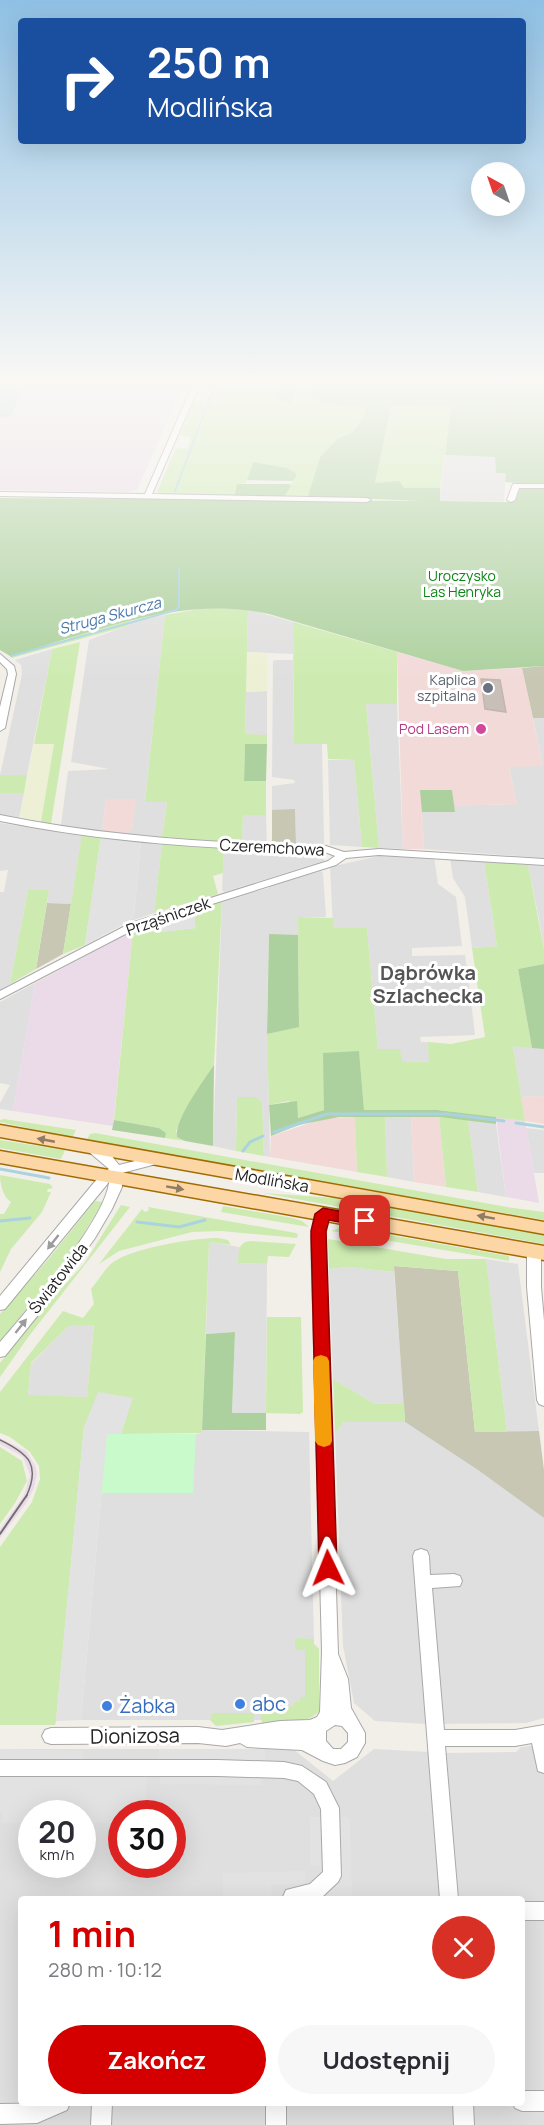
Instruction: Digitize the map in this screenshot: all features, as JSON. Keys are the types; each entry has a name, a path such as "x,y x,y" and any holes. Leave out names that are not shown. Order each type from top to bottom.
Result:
{"main road":[{"name":"Modlińska","path":"0,1131 544,1228"},
{"name":"Modlińska","path":"0,1157 113,1174 148,1183 539,1252"}],"street":[{"path":"148,495 154,481"},
{"path":"511,500 516,486 544,486"},
{"path":"0,494 367,500"},
{"path":"0,657 11,668 12,674 0,728"},
{"name":"Czeremchowa","path":"0,818 92,833 201,843 326,849 343,855 389,852 544,862"},
{"name":"Prząśniczek","path":"0,996 135,925 332,863 343,855"},
{"path":"93,1149 109,1160 113,1174 155,1160"},
{"path":"76,1170 90,1182 92,1188 90,1196"},
{"name":"Światowida","path":"0,1305 90,1196 113,1174"},
{"name":"Światowida","path":"110,1200 113,1174"},
{"name":"Światowida","path":"0,1352 84,1245 110,1200 118,1191 129,1185 148,1183"},
{"path":"323,1214 318,1236 330,1651 328,1714 316,1736 322,1750 336,1756 351,1751 358,1739 357,1730 343,1710 340,1679 330,1651"},
{"path":"539,1252 544,1400"},
{"path":"421,1556 449,1896"},
{"path":"423,1582 454,1581"},
{"path":"323,1722 337,1718 351,1723"},
{"name":"Dionizosa","path":"219,1738 280,1729 312,1728 323,1722"},
{"name":"Dionizosa","path":"51,1736 198,1735 303,1742 322,1750"},
{"path":"436,1738 543,1738 544,1765"},
{"path":"0,1768 229,1768 284,1770 302,1774 320,1788 330,1808 332,1876 315,1892 293,1896"},
{"path":"525,1911 544,1911"},
{"path":"525,2101 544,2101"},
{"path":"0,2114 36,2113 53,2106"},
{"path":"101,2125 102,2106"},
{"path":"276,2106 276,2125"},
{"path":"463,2106 465,2125"}],"shaded area":[{"path":"0,481 141,481 137,490 129,492 0,490"},
{"path":"442,481 505,481 504,501 439,501"},
{"path":"248,609 293,622 293,654 247,652"},
{"path":"165,615 145,801 167,802 162,837 128,834 132,829 135,799 106,799 102,831 61,825 68,771 109,769 71,762 89,640 127,626 128,621"},
{"path":"52,649 27,775 0,775 22,674 21,665 15,660"},
{"path":"247,652 269,653 267,656 267,691 246,692"},
{"path":"397,652 463,671 522,668 543,766 509,767 517,804 455,806 455,812 422,812 424,849 403,849"},
{"path":"293,660 294,743 322,744 324,845 296,844 295,810 272,810 272,786 295,783 294,780 272,777 273,661"},
{"path":"544,666 544,718 533,718 522,668"},
{"path":"267,691 267,735 245,735 246,692"},
{"path":"366,703 397,704 403,849 379,848"},
{"path":"533,718 544,718 544,858 424,849 422,812 455,812 455,806 517,804 509,766 543,766"},
{"path":"34,744 54,744 41,822 19,819"},
{"path":"328,760 354,760 362,847 330,845"},
{"path":"0,793 24,793 19,819 0,814"},
{"path":"106,799 136,799 132,829 128,834 102,831"},
{"path":"295,809 296,844 272,841 272,810"},
{"path":"243,815 266,815 267,845 242,844"},
{"path":"0,823 82,836 71,904 47,903 49,890 28,890 10,984 0,990 0,892 4,892 8,870 0,871"},
{"path":"101,837 141,840 134,916 128,922 85,945"},
{"path":"141,842 162,843 154,913 128,922 134,916"},
{"path":"224,848 324,852 324,861 224,892 222,890"},
{"path":"379,856 434,857 438,884 456,897 462,946 412,948 412,956 465,955 468,976 475,1035 420,1037 421,1042 428,1042 430,1062 402,1061 378,1049 367,928 333,928 330,867"},
{"path":"450,858 484,861 497,946 472,948 465,897 453,878"},
{"path":"528,865 544,866 544,948 539,919"},
{"path":"321,871 326,917 298,917 298,935 269,935 267,1012 270,1157 264,1156 262,1102 256,1097 237,1097 236,1151 213,1146 222,900"},
{"path":"47,903 71,904 63,954 36,969"},
{"path":"197,908 194,913 196,928 160,932 133,931 133,929"},
{"path":"133,931 113,1126 13,1111 35,983"},
{"path":"35,983 13,1111 0,1109 0,1103 10,1085 0,1083 0,1002"},
{"path":"513,1045 544,1049 544,1096 521,1097"},
{"path":"544,1096 544,1124 525,1121 521,1097"},
{"path":"385,1116 411,1117 414,1182 387,1177"},
{"path":"355,1117 357,1172 270,1157 271,1136 325,1118"},
{"path":"411,1117 439,1117 446,1187 414,1182"},
{"path":"496,1117 525,1121 539,1203 506,1197"},
{"path":"468,1120 496,1124 506,1197 478,1192"},
{"path":"526,1128 544,1130 544,1173 534,1173"},
{"path":"209,1242 240,1247 238,1263 267,1264 266,1413 232,1413 235,1332 206,1334"},
{"path":"486,1259 518,1264 539,1431 507,1432"},
{"path":"394,1266 458,1271 475,1432 539,1431 544,1470 544,1518 478,1470 405,1422"},
{"path":"348,1267 394,1272 404,1403 375,1404 333,1379 329,1269"},
{"path":"94,1324 87,1397 28,1396 31,1364 69,1326"},
{"path":"98,1392 133,1398 121,1434 107,1434 81,1720 56,1721 84,1427"},
{"path":"344,1422 405,1422 478,1470 544,1518 544,1718 526,1723 427,1724 375,1721 354,1703 343,1646 335,1433"},
{"path":"202,1430 309,1432 314,1644 319,1649 319,1712 307,1720 81,1720 107,1434 196,1434 202,1433"},
{"path":"0,1438 26,1451 35,1465 37,1474 34,1488 27,1502 0,1538 0,1529 24,1495 30,1475 23,1457 0,1444"},
{"path":"544,1744 544,2125 0,2125 0,1749 293,1749 333,1781 374,1749 448,1753 516,1752 521,1747"},
{"path":"0,1749 83,1751 82,1767 147,1768 146,1800 108,1800 108,1823 96,1823 96,1800 18,1800 18,1823 2,1823 3,1813 0,1812"},
{"path":"159,1749 265,1749 262,1785 160,1784"},
{"path":"310,1817 347,1817 350,1819 352,1896 329,1896 328,1880 323,1867 310,1865"},
{"path":"305,1871 305,1883 271,1885 272,1896 223,1896 223,1873"}],"green space":[{"path":"162,481 247,481 237,484 239,497 157,492"},
{"path":"293,481 313,481 308,496 284,497"},
{"name":"Uroczysko Las Henryka","path":"313,481 375,481 375,483 399,481 404,488 440,488 440,501 513,502 520,489 544,489 544,666 463,671 269,614 236,609 170,612 105,627 10,656 0,650 0,498 421,501 308,496"},
{"path":"376,481 441,481 440,488 404,488 375,484"},
{"name":"Uroczysko Las Henryka","path":"544,481 544,485 505,482"},
{"path":"237,484 290,484 291,486 284,497 239,497 235,494"},
{"path":"206,608 248,609 245,734 267,735 267,744 245,744 244,781 266,781 266,815 243,815 242,844 162,837 167,802 145,802 165,615"},
{"path":"128,621 128,626 12,658 10,656 66,640 77,634"},
{"path":"293,622 397,652 397,704 366,704 379,848 362,847 354,760 328,759 327,744 294,744"},
{"path":"80,642 51,824 41,822 54,744 34,744 52,649"},
{"path":"245,744 267,744 266,781 244,781"},
{"path":"0,775 27,775 24,793 0,793"},
{"path":"420,790 452,790 455,812 422,812"},
{"path":"82,834 101,837 85,945 63,954"},
{"path":"162,843 224,848 223,873 213,876 218,894 154,913"},
{"path":"484,861 528,865 544,949 544,964 518,969 532,1048 513,1046 525,1121 437,1110 364,1110 359,1052 324,1110 298,1118 289,1101 269,1105 267,1034 299,1026 298,917 333,918 334,928 367,928 378,1049 400,1049 402,1061 429,1062 428,1042 451,1044 485,1037 472,948 497,946"},
{"path":"28,890 49,890 36,969 10,984"},
{"path":"222,900 214,1065 191,1101 176,1131 177,1137 185,1141 165,1138 166,1133 159,1128 114,1120 133,931 160,932 195,928 194,913 197,908"},
{"path":"269,934 298,935 299,1027 267,1034"},
{"path":"544,964 544,1049 532,1048 518,969"},
{"path":"359,1051 364,1110 437,1110 496,1117 496,1124 439,1117 339,1117 298,1125 271,1136 269,1105 297,1101 298,1118 324,1110 323,1053"},
{"path":"214,1065 213,1146 185,1141 177,1137 180,1121"},
{"path":"237,1097 256,1097 262,1102 264,1156 236,1151"},
{"path":"385,1116 387,1177 357,1172 355,1117"},
{"path":"439,1117 468,1120 478,1192 446,1187"},
{"path":"4,1119 76,1130 72,1138 0,1122"},
{"path":"114,1120 159,1128 166,1133 165,1138 112,1130"},
{"path":"95,1133 544,1212 544,1220 86,1141 90,1134"},
{"path":"0,1140 65,1150 61,1159 0,1148"},
{"path":"0,1175 50,1184 53,1188 48,1189 47,1192 51,1192 42,1212 11,1249 0,1272 0,1214 4,1214 11,1202 2,1190"},
{"path":"263,1193 334,1198 544,1233 544,1244"},
{"path":"95,1201 103,1202 77,1245 0,1342 0,1314"},
{"path":"121,1205 130,1207 29,1336 0,1377 0,1363 41,1310 84,1264"},
{"path":"223,1206 293,1218 309,1227 221,1212"},
{"path":"148,1207 298,1235 297,1238 221,1231 192,1232 119,1251 99,1264 142,1209 145,1212 149,1210"},
{"path":"343,1227 509,1256 509,1261 331,1231"},
{"path":"207,1238 228,1240 231,1245 209,1242 202,1433 121,1434 132,1398 87,1422 84,1427 55,1725 0,1725 0,1547 32,1502 40,1479 39,1466 30,1452 10,1437 0,1433 0,1392 63,1311 83,1318 94,1304 91,1289 112,1263 148,1248","holes":["94,1325 87,1397 28,1395 31,1363 69,1326"]},
{"path":"328,1239 446,1259 486,1259 507,1432 475,1432 458,1271 394,1266 394,1272 348,1267 329,1269"},
{"path":"250,1241 296,1244 289,1257 268,1256 267,1264 238,1263 241,1246"},
{"path":"267,1317 301,1317 303,1412 300,1414 266,1413"},
{"path":"235,1332 232,1413 266,1413 266,1430 202,1430 206,1334"},
{"path":"333,1379 375,1404 404,1403 405,1422 344,1422 335,1433"},
{"path":"107,1434 196,1434 193,1493 101,1493"},
{"path":"0,1447 22,1461 27,1481 0,1524"},
{"path":"295,1638 314,1639 314,1644 319,1649 319,1712 307,1720 262,1723 260,1713 262,1710 288,1710 288,1707 294,1706 294,1702 300,1702 300,1697 305,1697 305,1650 295,1650"},
{"path":"212,1713 254,1713 254,1722 216,1726 210,1720"}],"building":[{"path":"481,679 500,680 506,712 485,709"}],"waterway":[{"name":"Struga Skurcza","path":"175,491 179,481"},
{"name":"Struga Skurcza","path":"11,656 176,610 179,607 179,569"},
{"path":"274,1132 327,1114 446,1114 504,1121"},
{"path":"516,1123 544,1127"},
{"path":"243,1151 250,1142 263,1136"},
{"path":"0,1169 49,1178"},
{"path":"0,1221 30,1218"},
{"path":"137,1222 179,1227 205,1220"}],"tram line":[{"path":"0,1440 18,1450 30,1462 32,1477 26,1496"},
{"path":"0,1534 26,1496"}],"slow traffic":[{"path":"321,1361 324,1441"}],"place":[{"name":"Kaplica szpitalna","path":"488,688"},
{"name":"Pod Lasem","path":"481,729"},
{"name":"abc","path":"240,1704"},
{"name":"Żabka","path":"107,1706"}],"district":[{"name":"Dąbrówka Szlachecka","path":"428,984"}],"route":[{"path":"328,1568 318,1231 323,1214 365,1221"}]}
